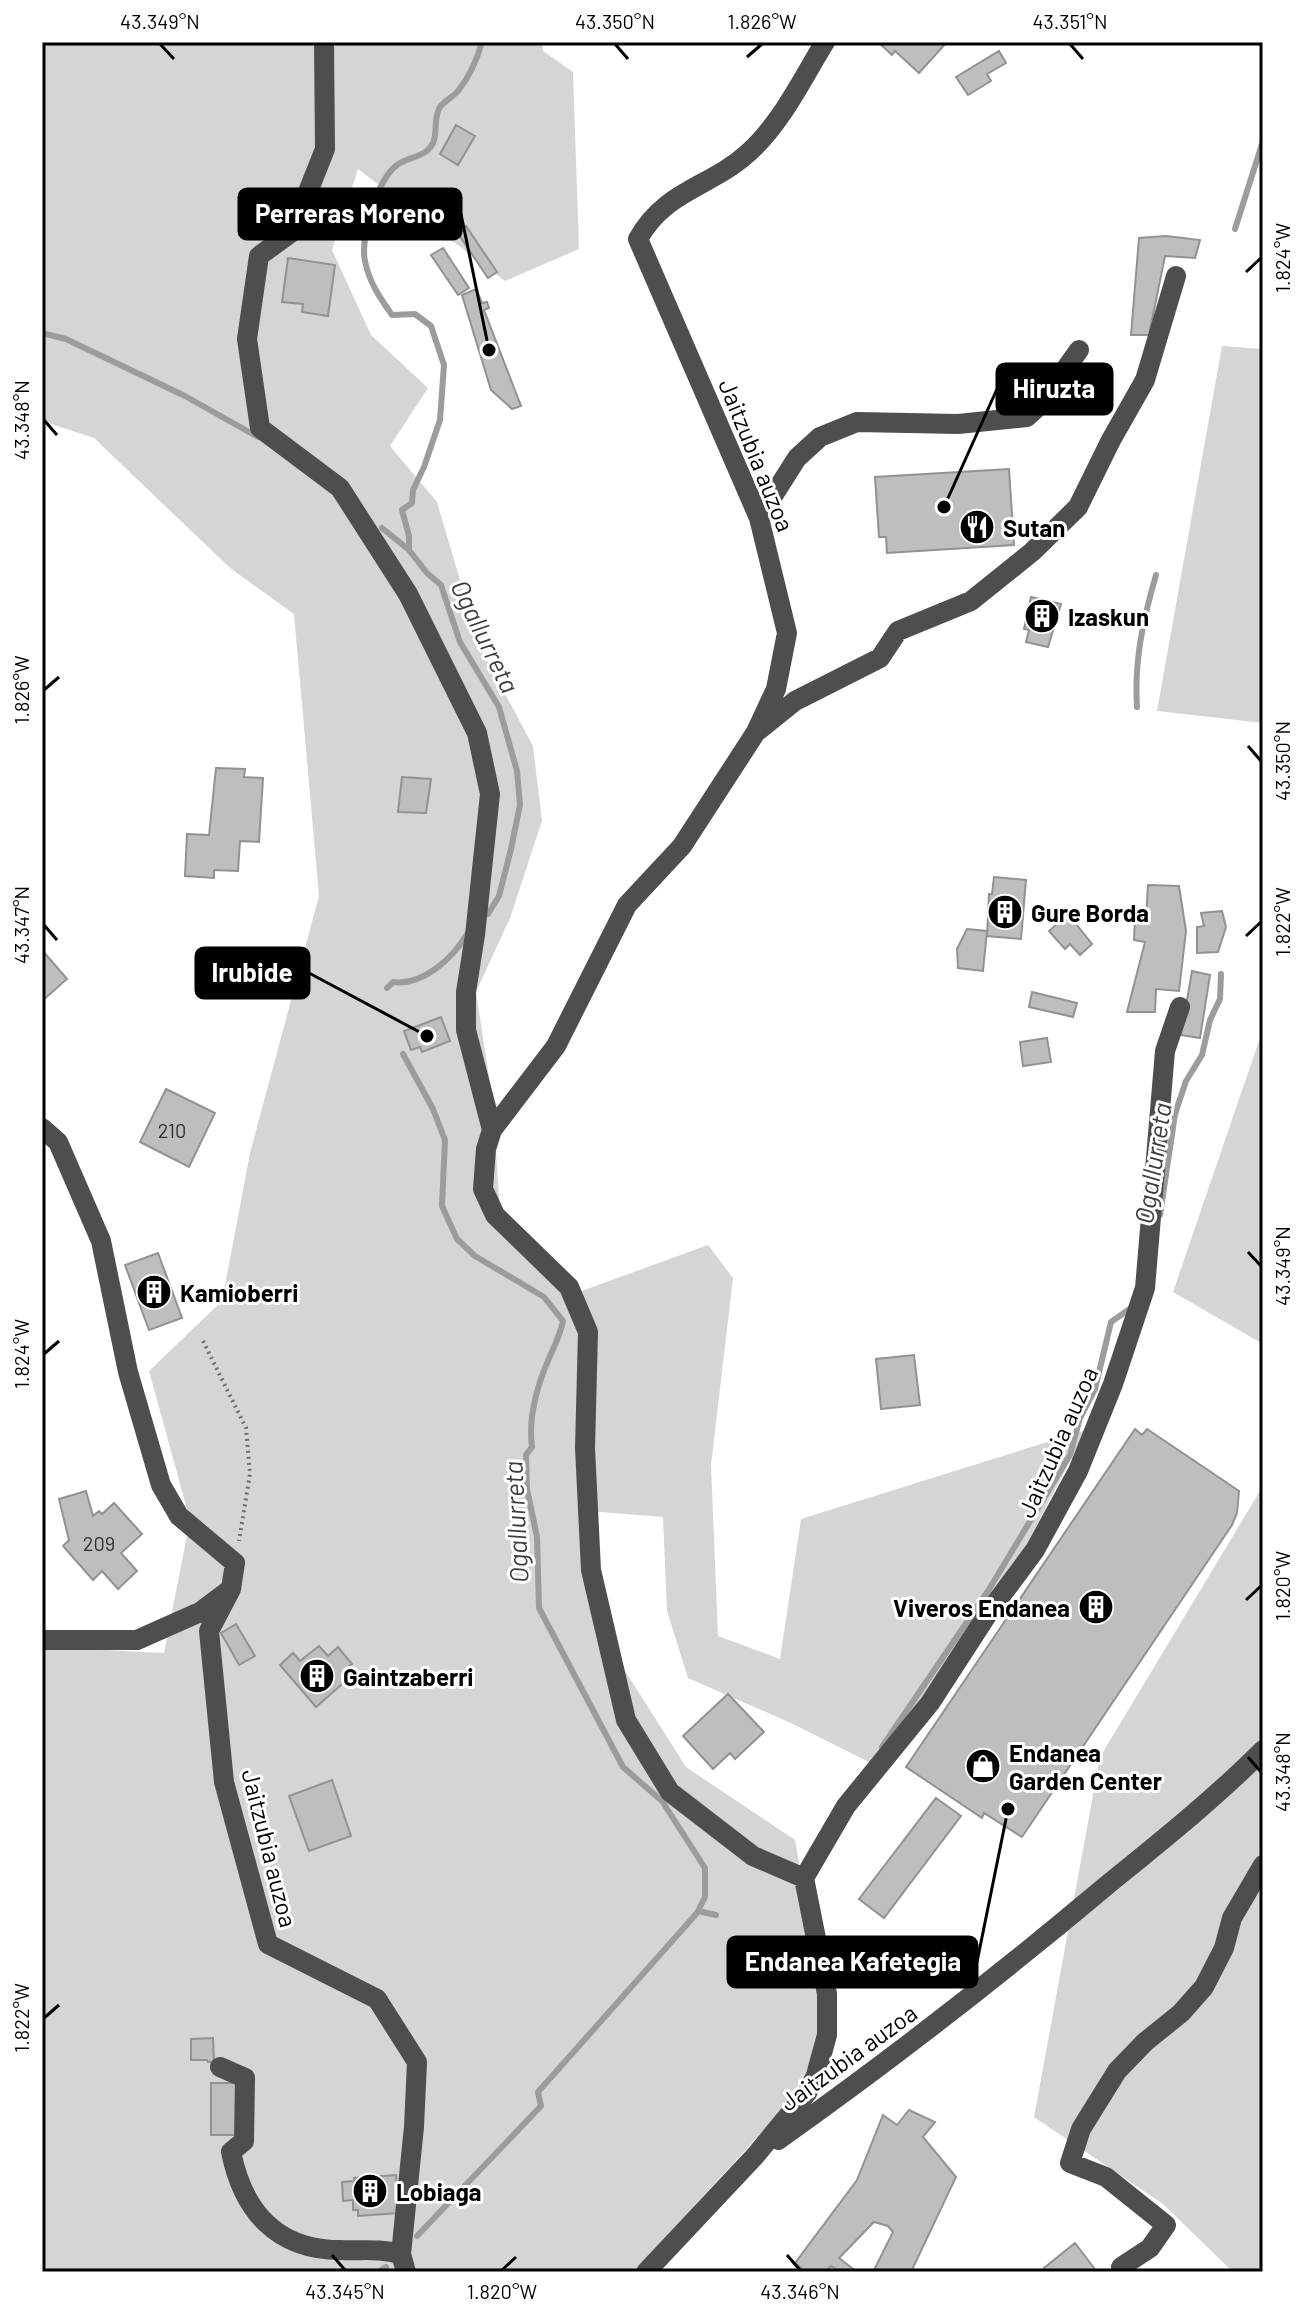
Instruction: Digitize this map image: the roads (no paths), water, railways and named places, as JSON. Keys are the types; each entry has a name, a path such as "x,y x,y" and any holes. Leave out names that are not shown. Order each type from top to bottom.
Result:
{"street":[{"name":"Jaitzubia auzoa","path":"324,42 325,149 292,232 259,256 247,339 260,428 340,488 408,594 477,733 490,794 466,992 466,1030 492,1130"},
{"name":"Jaitzubia auzoa","path":"804,1878 753,1856 670,1792 626,1720 591,1570 585,1448 588,1332 569,1287 495,1215 483,1189 486,1149 492,1130 556,1046 627,905 682,846 756,732 776,689 787,633 759,518 638,239 649,220 663,206 747,155 770,130 825,42"},
{"path":"756,732 795,701 880,658 898,631 971,601 1032,552 1078,507 1145,380 1176,276"},
{"path":"759,518 797,458 820,437 857,422 958,424 1027,417 1039,406 1079,350"},
{"name":"Jaitzubia auzoa","path":"646,2272 755,2156 807,2093 823,2055 827,2035 827,1994 804,1878 846,1806 930,1703 989,1612 1035,1550 1078,1471 1113,1384 1145,1288 1165,1051 1180,1007"},
{"name":"Jaitzubia auzoa","path":"42,1128 58,1142 101,1241 128,1372 161,1485 179,1516 235,1563 231,1589 209,1631 224,1782 268,1944 377,1999 417,2062 404,2263"},
{"path":"42,1640 137,1640 200,1612 231,1589"},
{"name":"Jaitzubia auzoa","path":"755,2156 874,2072 990,1983 1224,1788 1263,1750"},
{"path":"1121,2267 1150,2248 1166,2225 1106,2177 1070,2163 1081,2129 1117,2071 1145,2042 1181,2013 1204,1987 1224,1948 1232,1918 1263,1865"},
{"path":"220,2067 245,2078 244,2141 231,2152 247,2202 274,2232 303,2245 337,2251 379,2248 404,2263"}],"waterway":[{"name":"Ogallurreta","path":"482,42 466,80 438,111 430,148 397,165 383,183 368,224 364,251 369,276 392,315 415,314 431,326 444,365 440,420 413,490 412,503 402,510 409,536 409,550 441,585 460,642 499,707 517,771 520,805 499,896 488,914"},
{"name":"Ogallurreta","path":"1235,229 1263,141"},
{"path":"42,333 66,339 185,396 258,437"},
{"path":"382,528 409,550"},
{"name":"Ogallurreta","path":"1137,707 1140,641 1156,575"},
{"name":"Ogallurreta","path":"387,988 393,982 415,980 426,975 445,961 467,934"},
{"name":"Ogallurreta","path":"1160,1215 1175,1114 1186,1081 1202,1055 1210,1020 1220,999 1221,974"},
{"name":"Ogallurreta","path":"403,1054 433,1109 445,1140 442,1206 457,1239 475,1256 544,1297 563,1321 538,1389 531,1424 532,1447 526,1455 527,1489 537,1537 539,1608 623,1767 662,1801 705,1868 705,1897 697,1913 538,2092 541,2106 417,2236"},
{"name":"Ogallurreta","path":"882,1747 988,1591 1070,1455 1080,1418 1095,1389 1111,1322 1131,1308"},
{"name":"Ogallurreta","path":"698,1911 716,1915"},
{"name":"Ogallurreta","path":"378,2272 386,2267"}],"place":[{"name":"Perreras Moreno","path":"489,350"},
{"name":"Hiruzta","path":"944,507"},
{"name":"Sutan","path":"977,527"},
{"name":"Izaskun","path":"1042,616"},
{"name":"Gure Borda","path":"1005,912"},
{"name":"Irubide","path":"427,1036"},
{"name":"Kamioberri","path":"154,1292"},
{"name":"Viveros Endanea","path":"1096,1607"},
{"name":"Gaintzaberri","path":"317,1676"},
{"name":"Endanea Garden Center","path":"983,1766"},
{"name":"Endanea Kafetegia","path":"1008,1809"},
{"name":"Lobiaga","path":"370,2191"}]}
